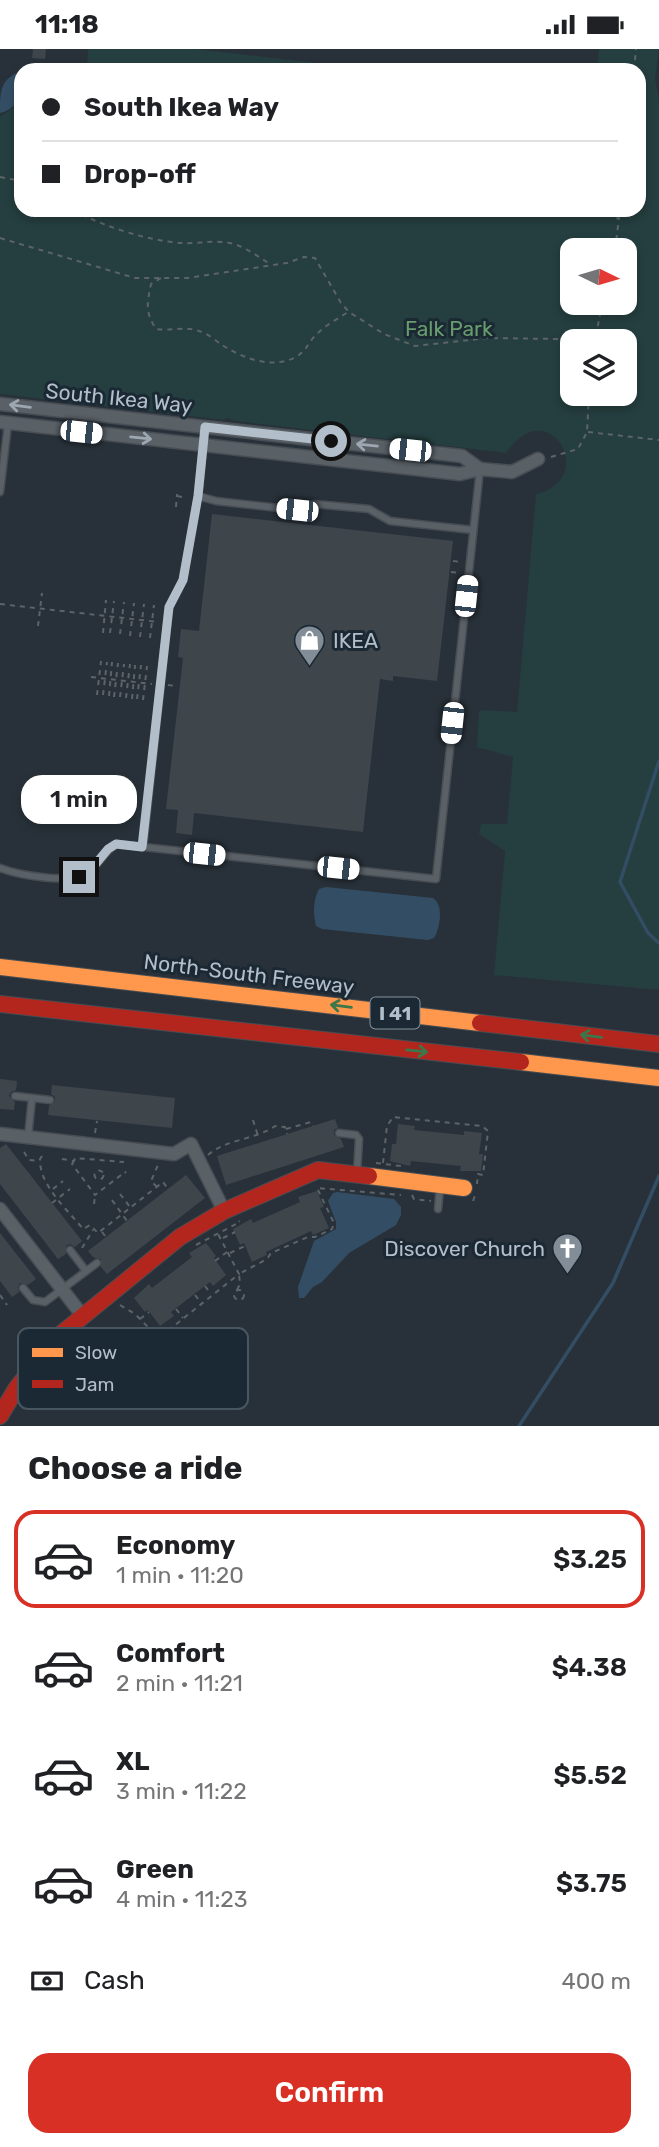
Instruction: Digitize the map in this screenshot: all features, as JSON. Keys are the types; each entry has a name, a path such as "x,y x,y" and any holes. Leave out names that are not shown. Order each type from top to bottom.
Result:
{"main road":[{"path":"0,955 130,982"},
{"name":"North-South Freeway","path":"0,967 659,1044"},
{"name":"I 41","path":"0,1004 659,1078"},
{"path":"0,1019 276,1036"},
{"path":"67,1328 180,1237 224,1211 313,1171 357,1175 439,1198 469,1194"},
{"path":"0,1416 18,1389"}],"street":[{"name":"South Ikea Way","path":"0,404 462,456 480,469"},
{"name":"South Ikea Way","path":"4,423 460,474 480,469 512,472 538,459"},
{"path":"0,1134 174,1154 191,1144 224,1211"},
{"path":"0,1209 82,1315"}],"lane":[{"path":"0,492 4,423"},
{"path":"142,847 169,607 183,580 198,496 205,427"},
{"path":"0,868 68,879 79,877 89,872 108,849 116,844 436,879 480,469"},
{"path":"198,496 216,501 297,510 314,504 369,509 390,521 473,530"},
{"path":"15,1096 50,1100"},
{"path":"28,1137 32,1098"},
{"path":"340,1133 356,1135 359,1139 357,1175"},
{"path":"70,1250 86,1271"},
{"path":"23,1288 33,1300 45,1302 97,1263"}],"path":[{"path":"85,217 154,239 184,244 223,241 243,247 270,264"},
{"path":"616,217 619,220"},
{"path":"617,238 619,217"},
{"path":"0,238 135,278 188,278 287,263 304,257 315,258 349,312 384,334 415,346 488,338 560,338"},
{"path":"162,277 151,284 148,298 148,316 156,329 169,331 185,328 201,331 234,352 271,364 294,358 305,350 313,337 349,312"},
{"path":"538,459 576,451 587,432 588,406"},
{"path":"587,432 659,440"},
{"path":"176,507 177,494"},
{"path":"38,626 42,593"},
{"path":"103,633 106,600"},
{"path":"110,633 114,601"},
{"path":"120,635 124,602"},
{"path":"130,636 134,603"},
{"path":"0,604 167,623"},
{"path":"140,637 144,604"},
{"path":"150,638 154,605"},
{"path":"97,695 101,661"},
{"path":"103,695 107,662"},
{"path":"109,696 113,662"},
{"path":"114,697 118,663"},
{"path":"120,697 124,664"},
{"path":"126,698 130,664"},
{"path":"132,699 135,665"},
{"path":"137,699 141,665"},
{"path":"143,700 147,666"},
{"path":"90,677 176,686"},
{"path":"383,1163 387,1126 393,1117 486,1128 488,1131 483,1175 478,1174 469,1194"},
{"path":"253,1120 258,1136"},
{"path":"286,1130 311,1122 313,1126"},
{"path":"204,1157 216,1148 267,1133 275,1126 282,1125 287,1134"},
{"path":"24,1152 29,1160 39,1161"},
{"path":"42,1156 39,1161 41,1174 52,1190 83,1229 90,1225 98,1233 163,1182 168,1189"},
{"path":"62,1160 74,1161 75,1158 124,1162"},
{"path":"74,1161 72,1164 95,1195 94,1204"},
{"path":"157,1187 151,1181 160,1162"},
{"path":"376,1164 401,1165 400,1167"},
{"path":"95,1195 126,1173"},
{"path":"101,1179 107,1186"},
{"path":"52,1190 64,1181"},
{"path":"169,1328 239,1274 267,1259 271,1253 332,1229 334,1223 317,1188 401,1196 402,1188"},
{"path":"52,1203 70,1189"},
{"path":"411,1192 414,1199 439,1198"},
{"path":"120,1194 130,1208"},
{"path":"112,1200 127,1221"},
{"path":"196,1245 239,1221"},
{"path":"214,1225 239,1274 237,1290"},
{"path":"85,1243 94,1229"},
{"path":"101,1231 106,1237"},
{"path":"222,1238 235,1232"},
{"path":"215,1261 245,1246"},
{"path":"205,1286 212,1296"},
{"path":"0,1295 7,1305"},
{"path":"195,1295 202,1304"},
{"path":"120,1305 148,1328"},
{"path":"176,1309 183,1318"},
{"path":"140,1319 149,1312"}],"green space":[{"path":"88,49 195,49 317,63 87,63"},
{"name":"Falk Park","path":"599,49 659,49 655,80 659,98 659,990 494,975 505,851 479,834 481,824 507,824 513,757 477,747 479,711 517,712 536,494 555,485 564,472 566,458 561,444 551,434 537,431 522,436 506,453 227,418 224,420 0,394 0,117 14,107 14,217 646,217 646,63 598,63"}],"water":[{"path":"14,75 14,105 0,113 2,89"},
{"path":"326,887 433,898 440,911 436,934 428,940 322,929 316,926 314,907 319,889"},
{"path":"333,1193 394,1199 401,1207 401,1215 396,1225 349,1253 322,1282 313,1287 304,1298 299,1298 298,1287 314,1241 336,1229 328,1201"}],"building":[{"path":"33,49 46,49 45,59 32,58"},
{"name":"IKEA","path":"212,514 453,541 437,681 393,676 393,681 380,679 363,832 194,813 192,835 176,833 178,810 166,809 183,658 178,657 181,629 199,631"},
{"path":"0,1079 17,1081 16,1090 9,1096 15,1102 14,1110 0,1109"},
{"path":"52,1085 175,1098 172,1128 48,1115 49,1106 55,1101 51,1094"},
{"path":"335,1119 338,1128 334,1130 334,1135 341,1139 344,1147 226,1185 217,1156"},
{"path":"398,1124 415,1126 414,1130 464,1135 464,1131 482,1133 479,1154 483,1154 481,1171 460,1171 461,1166 411,1161 410,1166 390,1161 392,1144 396,1144"},
{"path":"6,1144 82,1241 75,1247 70,1244 66,1246 66,1254 58,1259 0,1184 0,1148"},
{"path":"186,1175 205,1198 107,1274 101,1267 101,1259 94,1258 88,1251"},
{"path":"317,1191 324,1207 320,1208 329,1228 313,1235 311,1231 266,1252 267,1255 252,1262 244,1243 240,1245 233,1229 251,1219 253,1223 300,1202 298,1197"},
{"path":"0,1233 36,1279 28,1285 20,1283 19,1292 12,1297 0,1281"},
{"path":"206,1243 226,1275 213,1286 210,1282 171,1312 174,1316 160,1326 134,1298 149,1284 152,1288 192,1257 189,1253"}],"waterway":[{"path":"659,761 620,882 648,933 659,943"},
{"path":"519,1426 613,1283 659,1176"}],"traffic: slow":[{"path":"0,967 480,1023"},
{"path":"521,1062 659,1078"},
{"path":"369,1176 464,1188"}],"traffic: jam":[{"path":"0,1004 521,1062"},
{"path":"480,1023 659,1044"},
{"path":"68,1328 180,1237 224,1211 318,1170 369,1176"},
{"path":"0,1416 18,1386"}],"place":[{"name":"IKEA","path":"310,667"},
{"name":"Discover Church","path":"568,1275"}],"route":[{"path":"79,877 89,872 108,849 116,844 142,847 169,607 183,580 198,496 205,427 331,441"}]}
